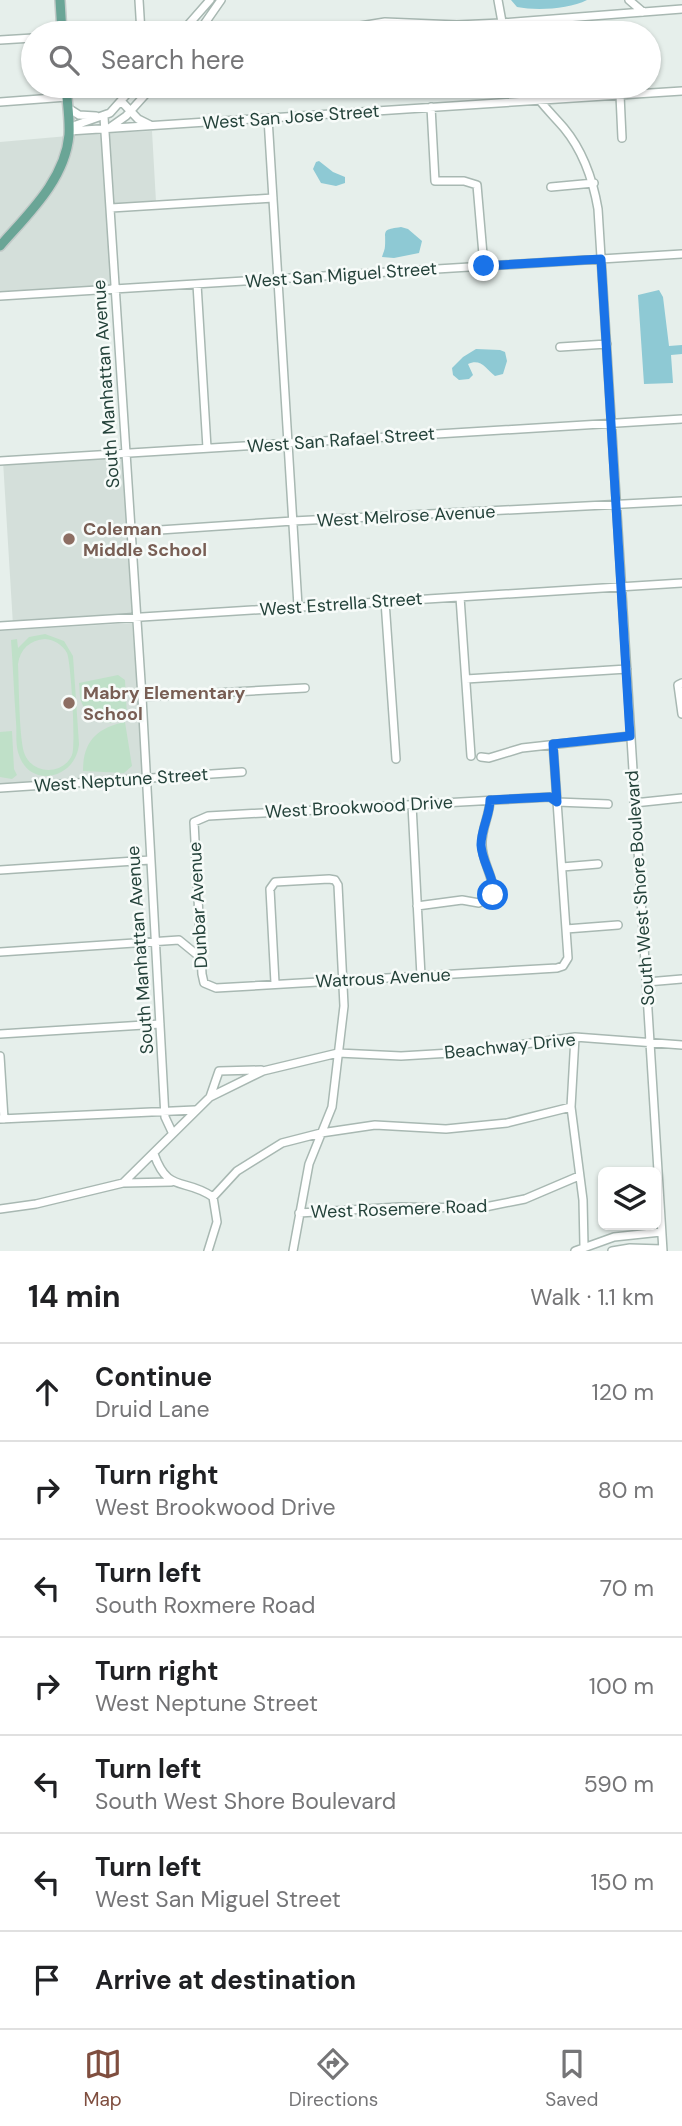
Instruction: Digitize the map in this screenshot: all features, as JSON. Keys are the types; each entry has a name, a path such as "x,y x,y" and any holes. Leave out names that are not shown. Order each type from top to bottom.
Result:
{"main road":[{"path":"60,0 61,21"},
{"path":"0,246 50,186 64,156 69,131 67,98"}],"street":[{"path":"139,0 140,21"},
{"path":"192,21 210,0"},
{"path":"206,21 221,0"},
{"path":"498,0 501,21"},
{"path":"629,0 643,12"},
{"path":"527,21 682,9"},
{"path":"0,40 21,39"},
{"name":"West San Jose Street","path":"661,92 682,91"},
{"path":"69,131 76,125 103,117 124,98"},
{"path":"107,128 131,111 142,98"},
{"name":"South West Shore Boulevard","path":"536,98 565,129 577,147 594,183 598,209 662,1250"},
{"name":"West San Jose Street","path":"69,131 579,98"},
{"path":"620,98 622,138"},
{"path":"121,101 151,126"},
{"path":"0,102 67,102 79,115 103,117"},
{"path":"431,107 435,181 464,181 477,185 484,266"},
{"name":"South Manhattan Avenue","path":"103,117 107,128 165,1117 172,1132"},
{"path":"268,118 298,606"},
{"path":"551,187 594,183"},
{"path":"111,208 273,198"},
{"name":"West San Miguel Street","path":"0,296 682,254"},
{"path":"197,284 207,448"},
{"path":"560,347 607,344"},
{"name":"West San Rafael Street","path":"0,461 682,419"},
{"name":"West Melrose Avenue","path":"130,532 682,501"},
{"name":"West Estrella Street","path":"0,626 682,583"},
{"path":"460,597 471,756"},
{"path":"385,601 396,759"},
{"path":"466,679 627,669"},
{"path":"682,683 678,685 682,715"},
{"path":"142,697 305,688"},
{"path":"481,757 489,758 522,748 630,736"},
{"path":"553,744 566,929 618,925"},
{"name":"West Neptune Street","path":"0,788 242,772"},
{"name":"West Brookwood Drive","path":"194,822 208,816 550,797 557,802 608,804"},
{"path":"635,803 682,798"},
{"path":"417,906 462,900 480,903 493,895 494,885 484,864 481,845 490,812 490,800"},
{"path":"412,804 421,976"},
{"name":"Dunbar Avenue","path":"194,822 202,978 208,986"},
{"path":"0,870 150,860"},
{"path":"562,867 598,864"},
{"path":"275,983 270,889 275,882 329,878 335,880 338,885 344,1006 332,1107 309,1164 293,1251"},
{"name":"Watrous Avenue","path":"208,986 216,988 557,968 563,966 568,958 566,929"},
{"path":"0,952 200,939"},
{"path":"179,940 201,958"},
{"path":"646,982 682,979"},
{"path":"0,1034 160,1024"},
{"path":"575,1037 571,1107 583,1200 584,1246"},
{"name":"Beachway Drive","path":"263,1070 338,1053 401,1056 441,1054 575,1037 682,1045"},
{"path":"0,1056 2,1119 195,1110"},
{"path":"210,1097 219,1071 263,1070"},
{"path":"123,1183 210,1097 263,1070"},
{"path":"213,1197 237,1171 282,1143 321,1133 375,1125 446,1129 507,1123 571,1107"},
{"path":"154,1154 162,1173 173,1182"},
{"name":"West Rosemere Road","path":"299,1213 399,1207 480,1208 525,1199 579,1176"},
{"path":"0,1209 36,1204 123,1183 173,1182 201,1189 213,1197 217,1222 208,1251"},
{"path":"575,1251 614,1237 662,1232"},
{"path":"612,1251 631,1248 662,1250"}],"shaded area":[{"path":"152,131 156,202 113,205 108,133"},
{"path":"102,133 112,286 0,293 0,250 57,185 68,161 74,135"},
{"path":"68,136 53,181 0,241 0,142"},
{"name":"Coleman Middle School","path":"126,453 135,618 13,625 3,461"},
{"name":"Mabry Elementary School","path":"132,623 145,775 0,784 0,631"}],"green space":[{"path":"45,634 64,641 73,656 79,744 70,765 62,772 52,775 33,773 25,766 17,747 11,640 17,639 18,648 29,637","holes":["45,639 55,641 67,653 73,736 72,755 68,762 48,770 29,762 23,748 18,664 27,646"]},
{"path":"118,675 125,680 127,716 115,722 94,718 84,708 80,699 79,683"},
{"path":"125,722 132,766 124,773 83,771 86,752 94,737 107,728"},
{"path":"12,731 14,769 17,775 12,779 0,777 0,732"}],"water":[{"path":"511,0 587,0 543,9 517,7"},
{"path":"319,161 345,177 345,183 336,186 321,183 313,169"},
{"path":"401,227 408,229 422,241 419,253 394,258 382,257 386,232"},
{"path":"659,290 663,297 669,346 682,345 682,354 671,355 673,383 644,384 638,295"},
{"path":"476,349 505,352 507,361 503,374 495,376 476,362 468,364 473,375 469,379 459,380 453,375 452,368"}],"place":[{"name":"Coleman Middle School","path":"69,539"},
{"name":"Mabry Elementary School","path":"69,703"}],"route":[{"path":"484,266 601,259 630,736 553,744 557,802 550,797 490,800 490,812 481,845 484,864 494,885 493,895"}]}
